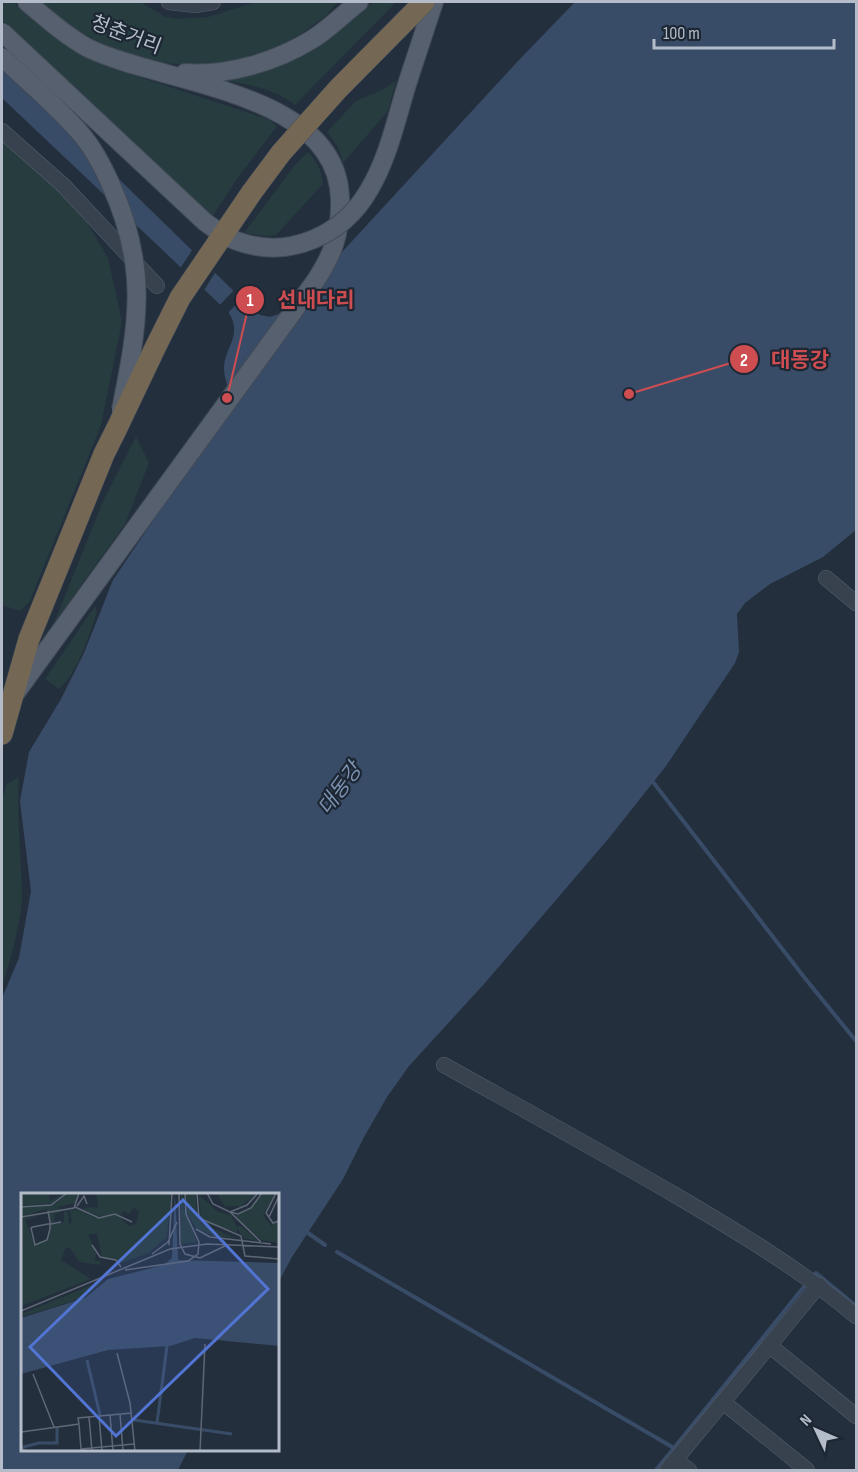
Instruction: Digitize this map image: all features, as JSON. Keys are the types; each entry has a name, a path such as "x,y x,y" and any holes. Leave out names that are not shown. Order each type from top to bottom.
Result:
{"highway":[{"path":"2,734 29,639 104,454 180,298 281,153 338,89 424,2"}],"main road":[{"name":"청춘거리","path":"12,698 307,293 328,262 334,248 340,220 340,183 333,161 324,148 300,125 286,116 220,90 115,58 88,47 68,35 27,2"},
{"path":"154,70 198,74 260,63 313,39 358,2"},
{"path":"2,32 205,222 239,242 277,248 311,241 326,235 347,219 370,190 381,165 434,2"},
{"path":"2,57 81,134 97,156 121,206 137,271 138,304 116,430"}],"street":[{"path":"169,2 195,5 213,2"},
{"path":"2,131 64,186 157,286"},
{"path":"826,578 856,603"},
{"path":"444,1065 599,1151 736,1231 819,1285 856,1316"},
{"path":"689,1470 672,1465 819,1285"},
{"path":"769,1345 856,1416"},
{"path":"723,1402 807,1470"}],"green space":[{"path":"2,2 13,2 50,34 76,52 106,66 267,119 277,126 212,217 2,21"},
{"path":"42,2 140,2 166,17 177,19 208,17 256,2 339,2 318,22 272,50 226,63 202,65 154,61 108,46 74,28"},
{"path":"374,2 396,2 295,105 268,90 216,79 320,43"},
{"path":"396,81 388,111 343,163 338,147 327,132 356,101"},
{"path":"2,135 82,214 108,258 122,322 101,425 30,601 20,611 2,605"},
{"path":"308,152 318,166 323,184 276,235 244,233 295,165"},
{"path":"136,437 149,463 125,524 54,623 104,499"},
{"path":"95,606 97,612 82,653 72,673 59,689 45,679"},
{"path":"19,777 22,899 15,942 2,985 2,799 7,784"}],"water":[{"path":"575,2 856,2 856,530 823,557 770,584 745,603 737,614 739,652 735,663 666,766 609,838 484,984 409,1066 387,1097 343,1179 292,1257 279,1281 279,1193 21,1193 21,1451 188,1451 178,1470 2,1470 2,998 19,958 31,891 20,801 29,752 61,699 84,653 113,580 235,405 224,373 225,361 234,335 233,321 229,313 2,98 2,65 246,303 260,315 270,317 306,304 342,252"}],"pier":[{"path":"193,249 216,271 203,292 179,270"},
{"path":"234,290 242,298 227,314 219,306"}],"waterway":[{"path":"653,782 856,1041"},
{"path":"308,1233 325,1245"},
{"path":"337,1252 674,1448 807,1283"},
{"path":"812,1277 816,1273 856,1306"},
{"path":"656,1470 674,1448"}],"place":[{"name":"대동강","path":"629,394"},
{"name":"선내다리","path":"227,398"}]}
